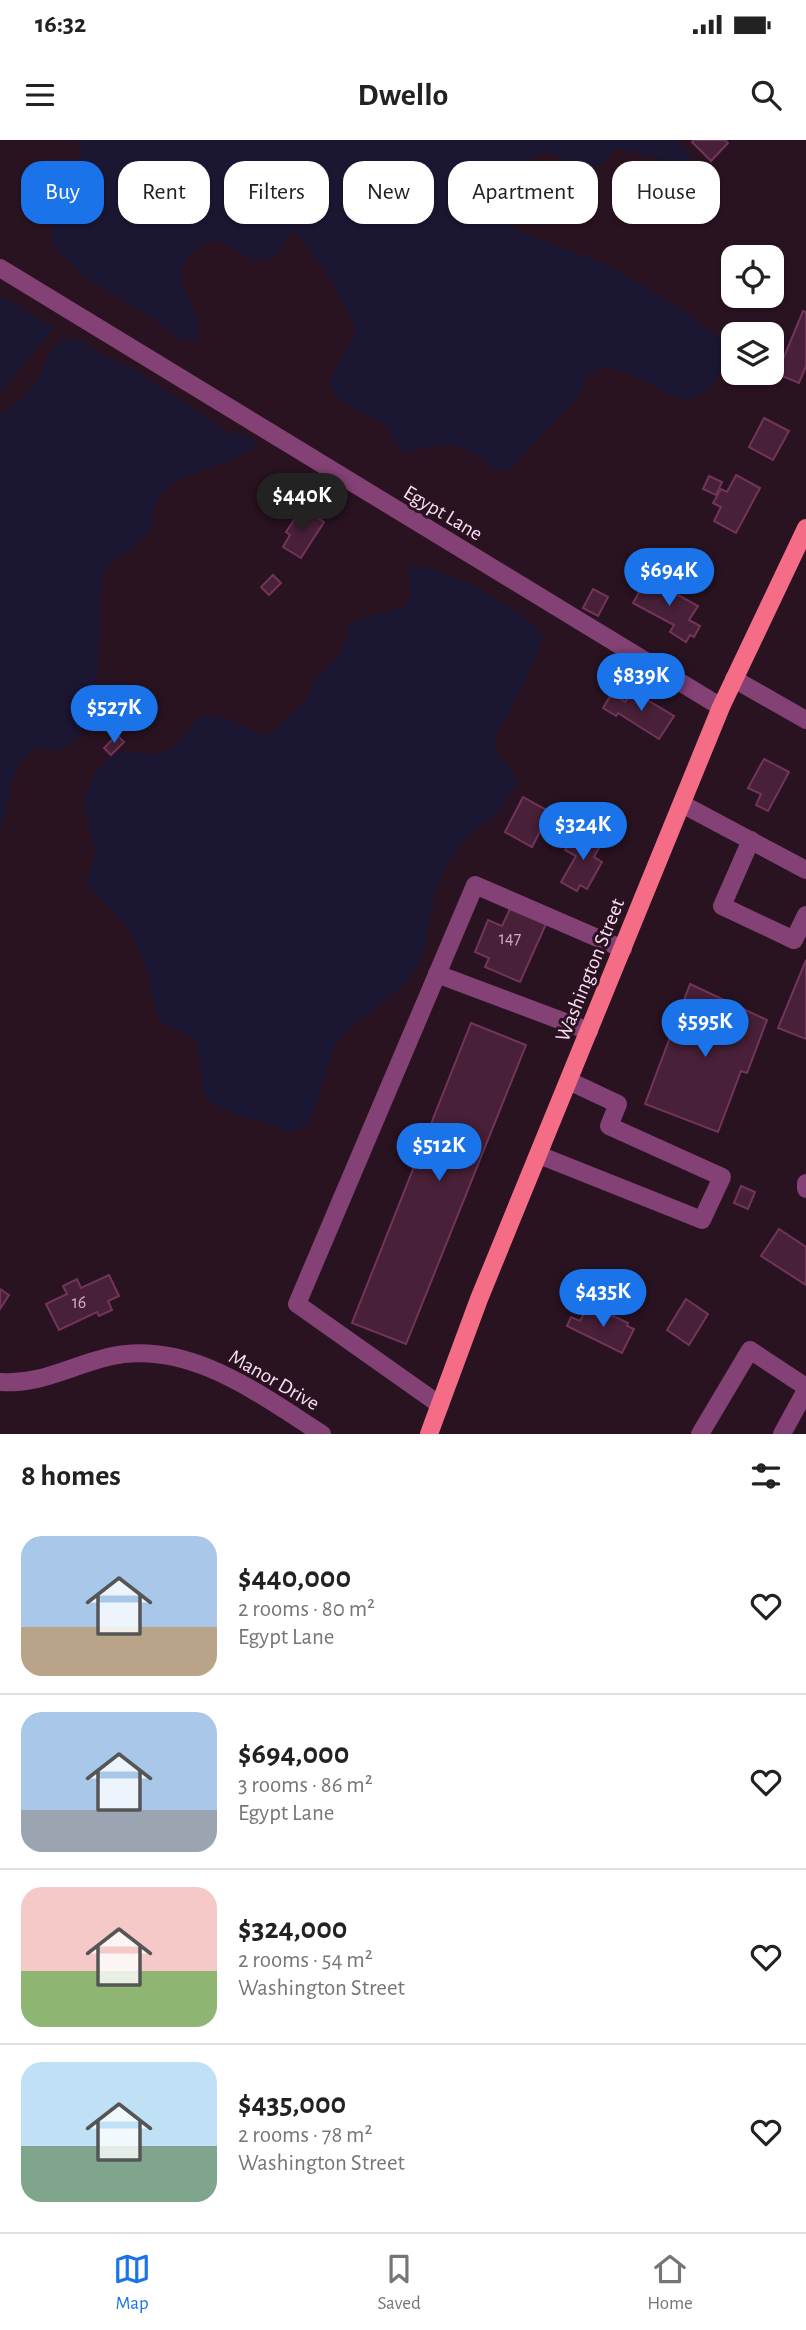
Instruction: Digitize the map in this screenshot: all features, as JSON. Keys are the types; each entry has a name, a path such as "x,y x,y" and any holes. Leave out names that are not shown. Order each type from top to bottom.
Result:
{"main road":[{"name":"Washington Street","path":"429,1434 479,1299 721,707 806,528"}],"street":[{"name":"Egypt Lane","path":"0,268 721,707"},
{"path":"734,678 806,720"},
{"path":"682,804 806,870"},
{"path":"751,840 722,906 794,940 806,915"},
{"path":"440,1405 297,1304 475,885 623,949"},
{"path":"437,974 589,1031"},
{"path":"539,1155 702,1220 722,1177 609,1126 618,1104 569,1081"},
{"path":"806,1183 806,1189"},
{"path":"700,1434 750,1350 806,1388 782,1434"},
{"name":"Manor Drive","path":"0,1382 32,1382 104,1357 129,1352 155,1353 178,1357 237,1381 322,1434"}],"shaded area":[{"path":"77,140 678,140 691,153 690,159 670,161 615,148 605,162 598,166 598,161 569,161 544,151 528,161 448,161 448,224 512,224 519,231 610,266 666,299 721,340 721,370 706,391 694,398 681,398 616,369 601,369 589,376 580,394 511,468 497,471 469,451 453,446 401,451 385,425 340,399 332,390 330,381 356,331 329,278 295,231 275,255 266,260 250,258 227,245 213,241 190,255 182,266 181,278 198,324 198,337 192,341 181,340 149,316 80,274 53,245 51,224 104,224 104,161 80,161"},
{"path":"0,295 54,328 0,393"},
{"path":"63,337 82,341 107,358 131,367 228,432 253,437 256,446 246,453 172,484 159,497 147,535 108,566 102,580 98,672 95,698 88,720 78,738 62,749 36,748 21,760 0,833 0,415 24,397"},
{"path":"411,565 444,573 501,601 543,635 532,667 505,720 500,724 495,745 498,756 513,771 517,786 497,814 466,839 444,870 437,885 423,952 412,975 340,1039 310,1120 304,1127 289,1133 268,1123 233,1114 206,1099 196,1040 161,1021 138,947 118,918 86,884 96,852 83,800 98,770 110,757 123,751 154,754 166,751 181,740 200,717 229,719 269,735 304,701 315,681 338,656 345,643 349,622 404,607 410,601"}],"building":[{"path":"725,140 728,143 711,161 692,142"},
{"path":"803,311 806,312 806,366 799,383 784,377 784,357"},
{"path":"764,418 789,431 773,460 749,447"},
{"path":"736,475 760,488 736,533 714,521 721,507 713,503 721,489 727,492"},
{"path":"709,476 722,482 716,495 703,489"},
{"path":"302,508 324,522 301,558 283,547 290,535 286,532"},
{"path":"273,575 281,583 269,595 261,587"},
{"path":"645,581 665,588 669,582 681,589 678,595 698,606 689,620 700,626 694,637 690,635 686,642 670,632 674,625 633,603"},
{"path":"593,589 608,597 598,616 583,608"},
{"path":"612,693 625,702 631,693 674,716 659,739 618,713 616,716 603,708"},
{"path":"117,735 124,742 111,755 104,748"},
{"path":"764,759 789,772 768,811 756,805 761,794 748,788"},
{"path":"523,797 550,812 532,847 505,832"},
{"path":"589,831 604,839 594,857 602,862 587,889 580,885 577,891 561,882 576,856 565,850 572,838 582,843"},
{"path":"510,909 546,924 520,982 485,967 489,958 475,952 488,920 502,926"},
{"path":"806,960 806,1039 778,1028"},
{"path":"690,984 767,1020 747,1073 741,1071 718,1132 645,1104"},
{"path":"471,1023 526,1045 406,1344 352,1323"},
{"path":"741,1186 755,1192 748,1209 734,1203"},
{"path":"779,1229 806,1247 806,1285 761,1256"},
{"path":"109,1275 119,1296 108,1301 112,1310 99,1316 97,1312 59,1330 46,1304 67,1294 63,1286 77,1279 81,1288"},
{"path":"0,1289 9,1295 0,1309"},
{"path":"686,1299 708,1314 689,1345 667,1330"},
{"path":"587,1307 598,1312 599,1309 628,1323 627,1326 634,1329 622,1353 567,1326 571,1317 580,1321"}]}
